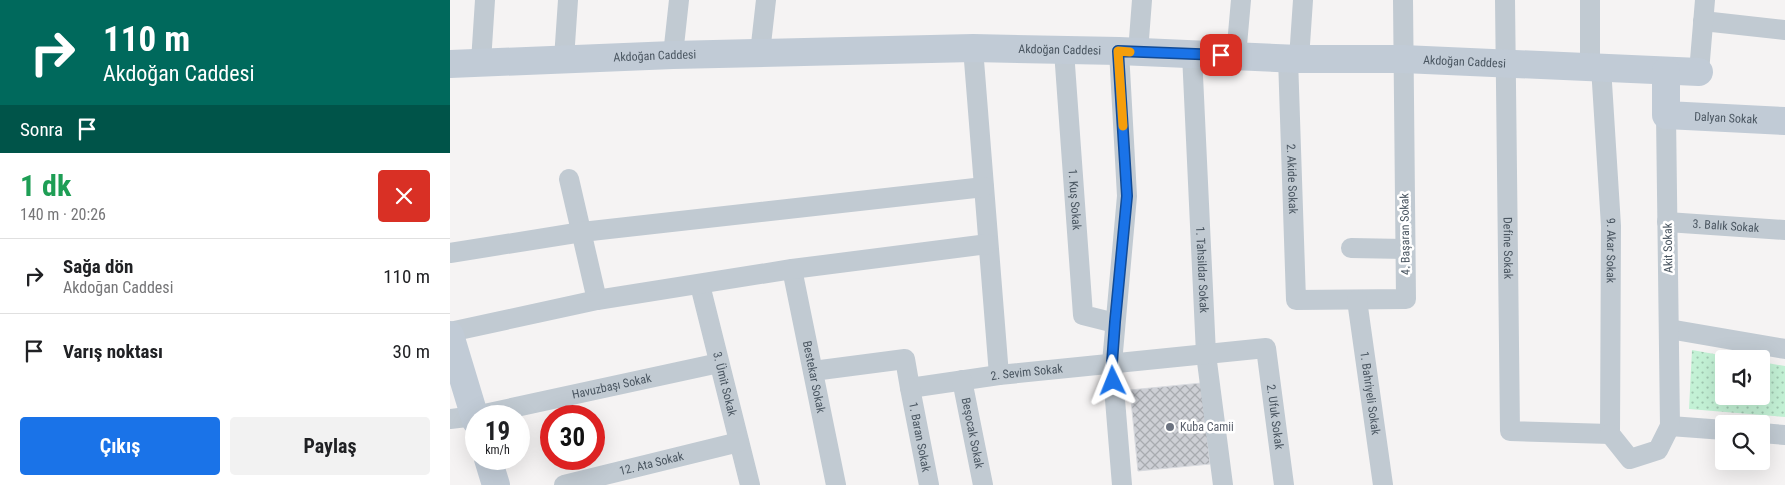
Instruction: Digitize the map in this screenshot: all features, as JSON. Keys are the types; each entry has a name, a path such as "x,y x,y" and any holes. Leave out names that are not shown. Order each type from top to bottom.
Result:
{"street":[{"path":"481,62 485,0"},
{"path":"564,59 568,0"},
{"path":"673,55 679,0"},
{"path":"760,53 766,0"},
{"path":"1122,485 1112,363 1127,196 1128,52 1142,0"},
{"path":"1236,56 1241,0"},
{"name":"2. Akide Sokak","path":"1296,300 1294,58 1303,0"},
{"name":"4. Başaran Sokak","path":"1296,300 1406,299 1403,0"},
{"name":"Define Sokak","path":"1505,0 1510,432 1610,434"},
{"name":"9. Akar Sokak","path":"1590,0 1611,226 1610,434"},
{"path":"1699,72 1705,0"},
{"path":"1703,21 1785,30"},
{"path":"973,48 999,375"},
{"name":"Akdoğan Caddesi","path":"450,64 673,55 973,48 1294,58 1403,59 1699,72"},
{"name":"1. Kuş Sokak","path":"1064,51 1082,315 1115,322"},
{"name":"1. Tahsildar Sokak","path":"1192,54 1206,354 1222,485"},
{"name":"Akit Sokak","path":"1666,71 1670,426"},
{"name":"Dalyan Sokak","path":"1666,115 1785,121"},
{"path":"569,179 597,300"},
{"path":"450,253 582,232 984,187"},
{"name":"3. Balık Sokak","path":"1667,222 1785,230"},
{"path":"465,409 450,334 597,300 792,269 988,244"},
{"path":"1351,248 1405,248"},
{"name":"Bestekar Sokak","path":"792,269 836,485"},
{"name":"3. Ümit Sokak","path":"700,285 750,485"},
{"name":"1. Bahriyeli Sokak","path":"1357,300 1383,485"},
{"path":"1669,329 1785,349"},
{"name":"2. Sevim Sokak","path":"910,388 999,375 1266,348"},
{"name":"2. Ufuk Sokak","path":"1266,348 1284,485"},
{"path":"813,370 905,359 910,388"},
{"name":"Havuzbaşı Sokak","path":"530,405 719,363"},
{"name":"Beşocak Sokak","path":"962,380 983,485"},
{"name":"1. Baran Sokak","path":"910,388 929,485"},
{"path":"1610,434 1630,459 1658,450 1670,426 1715,429"},
{"path":"1770,434 1785,435"},
{"name":"12. Ata Sokak","path":"564,485 739,442"},
{"path":"491,470 496,485"}],"green space":[{"path":"1692,350 1715,354 1715,405 1770,405 1770,364 1785,366 1785,417 1689,409"}],"building":[{"name":"Kuba Camii","path":"1202,383 1210,464 1138,471 1130,390"}],"slow traffic":[{"path":"1123,126 1118,51 1130,52"}],"place":[{"name":"Kuba Camii","path":"1170,427"}],"route":[{"path":"1113,381 1112,363 1115,322 1127,196 1118,51 1221,55"}]}
